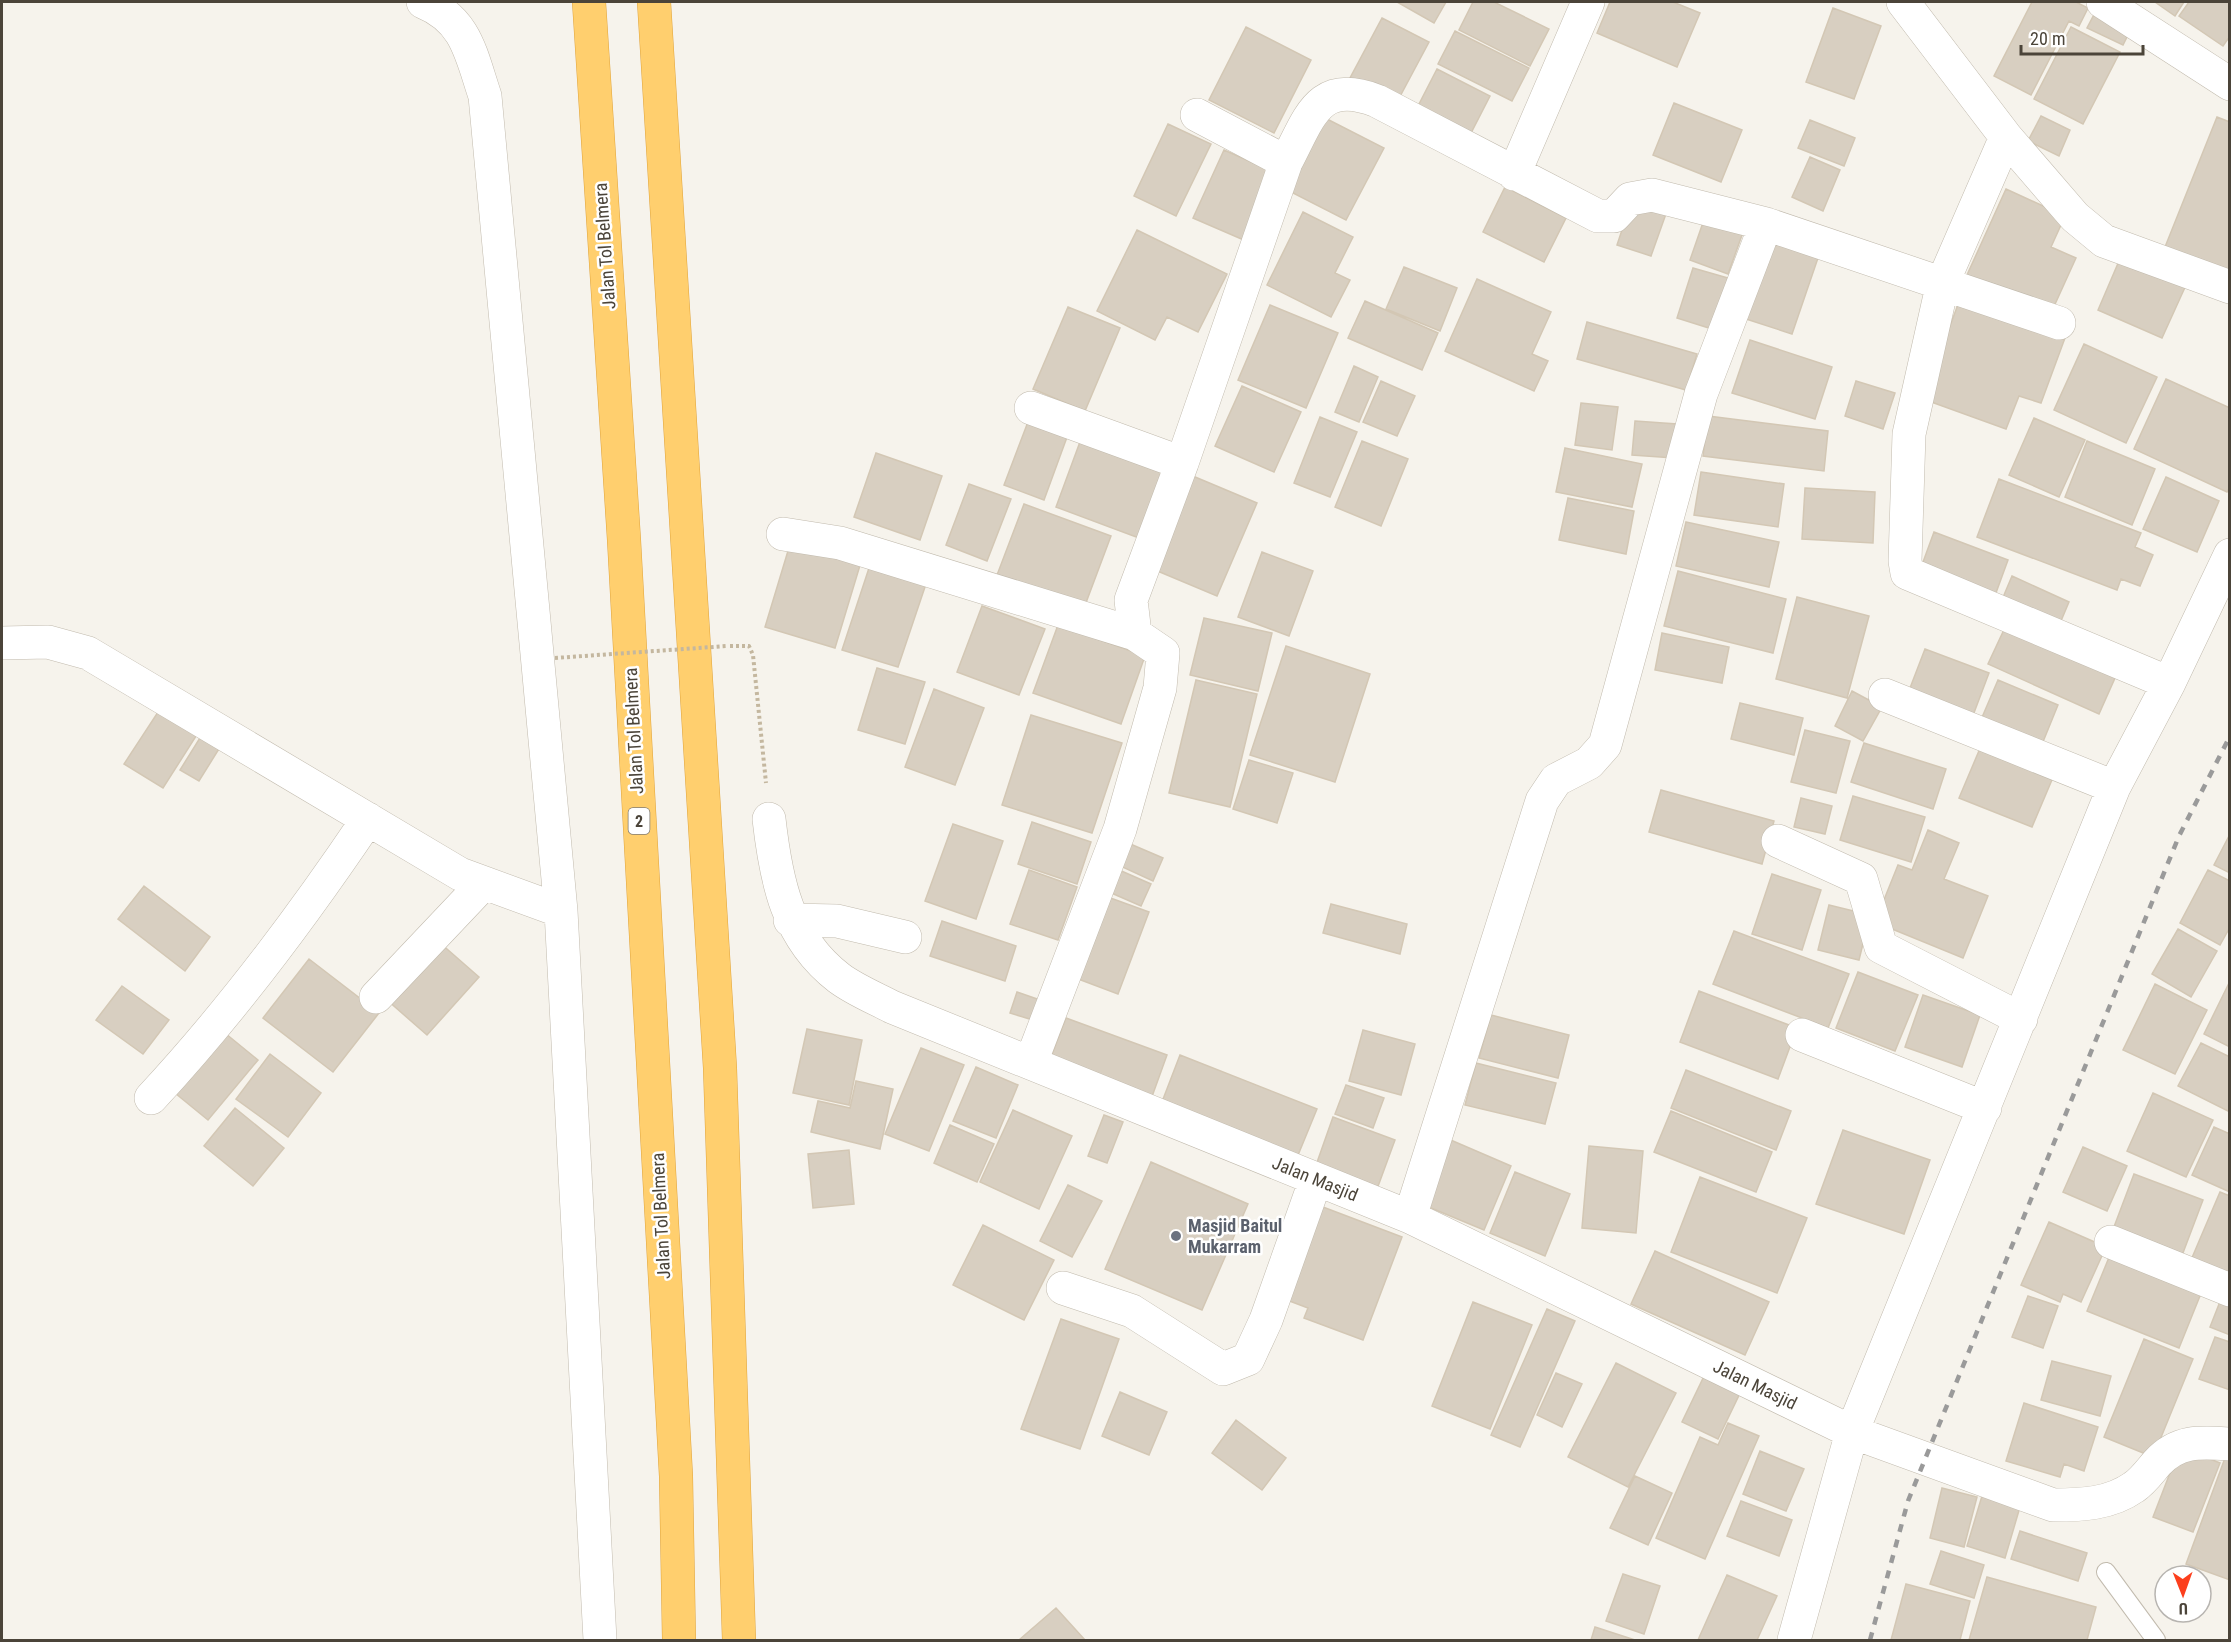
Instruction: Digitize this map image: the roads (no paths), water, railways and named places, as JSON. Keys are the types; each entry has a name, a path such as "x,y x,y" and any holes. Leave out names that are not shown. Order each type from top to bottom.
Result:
{"highway":[{"name":"Jalan Tol Belmera","path":"590,2 624,552 676,1476 679,1641"},
{"path":"654,2 720,1068 739,1641"}],"street":[{"path":"423,2 437,7 454,20 466,41 485,96 525,435 561,911 600,1641"},
{"path":"1514,174 1588,2"},
{"path":"1903,2 2006,137 2075,217 2104,241 2229,287"},
{"path":"2103,2 2229,84"},
{"path":"1135,634 1131,600 1182,463 1286,162 1310,117 1323,101 1338,93 1356,93 1377,101 1598,216 1614,216 1630,199 1652,195 1766,224 2059,323"},
{"path":"1197,115 1286,162"},
{"path":"2006,137 1943,282 1909,434 1905,561 1907,573 2169,683"},
{"path":"1410,1218 1542,801 1556,780 1589,763 1605,745 1701,394 1766,224"},
{"path":"1031,408 1182,463"},
{"path":"783,534 840,543 1135,634 1163,653 1160,688 1120,829 1031,1062"},
{"path":"1794,1641 1852,1432 2114,787 2169,683 2229,555"},
{"path":"2,643 48,642 88,653 368,819 483,884 561,911"},
{"path":"1885,695 2114,787"},
{"path":"151,1098 185,1062 308,908 368,819"},
{"name":"Jalan Masjid","path":"769,819 775,872 790,920 819,958 840,979 892,1007 1410,1218 1852,1432 2053,1504 2084,1505 2108,1500 2135,1487 2167,1452 2182,1444 2229,1444"},
{"path":"1778,841 1861,879 1881,947 2021,1019"},
{"path":"376,998 483,884"},
{"path":"790,920 837,921 905,937"},
{"path":"1802,1035 1985,1108"},
{"path":"1063,1288 1132,1311 1223,1369 1248,1359 1266,1320 1316,1179"},
{"path":"2111,1242 2229,1290"}],"lane":[{"path":"2106,1572 2156,1641"}],"railway":[{"path":"1870,1640 1908,1501 2179,836 2230,736"}],"place":[{"name":"Masjid Baitul Mukarram","path":"1176,1236"}]}
